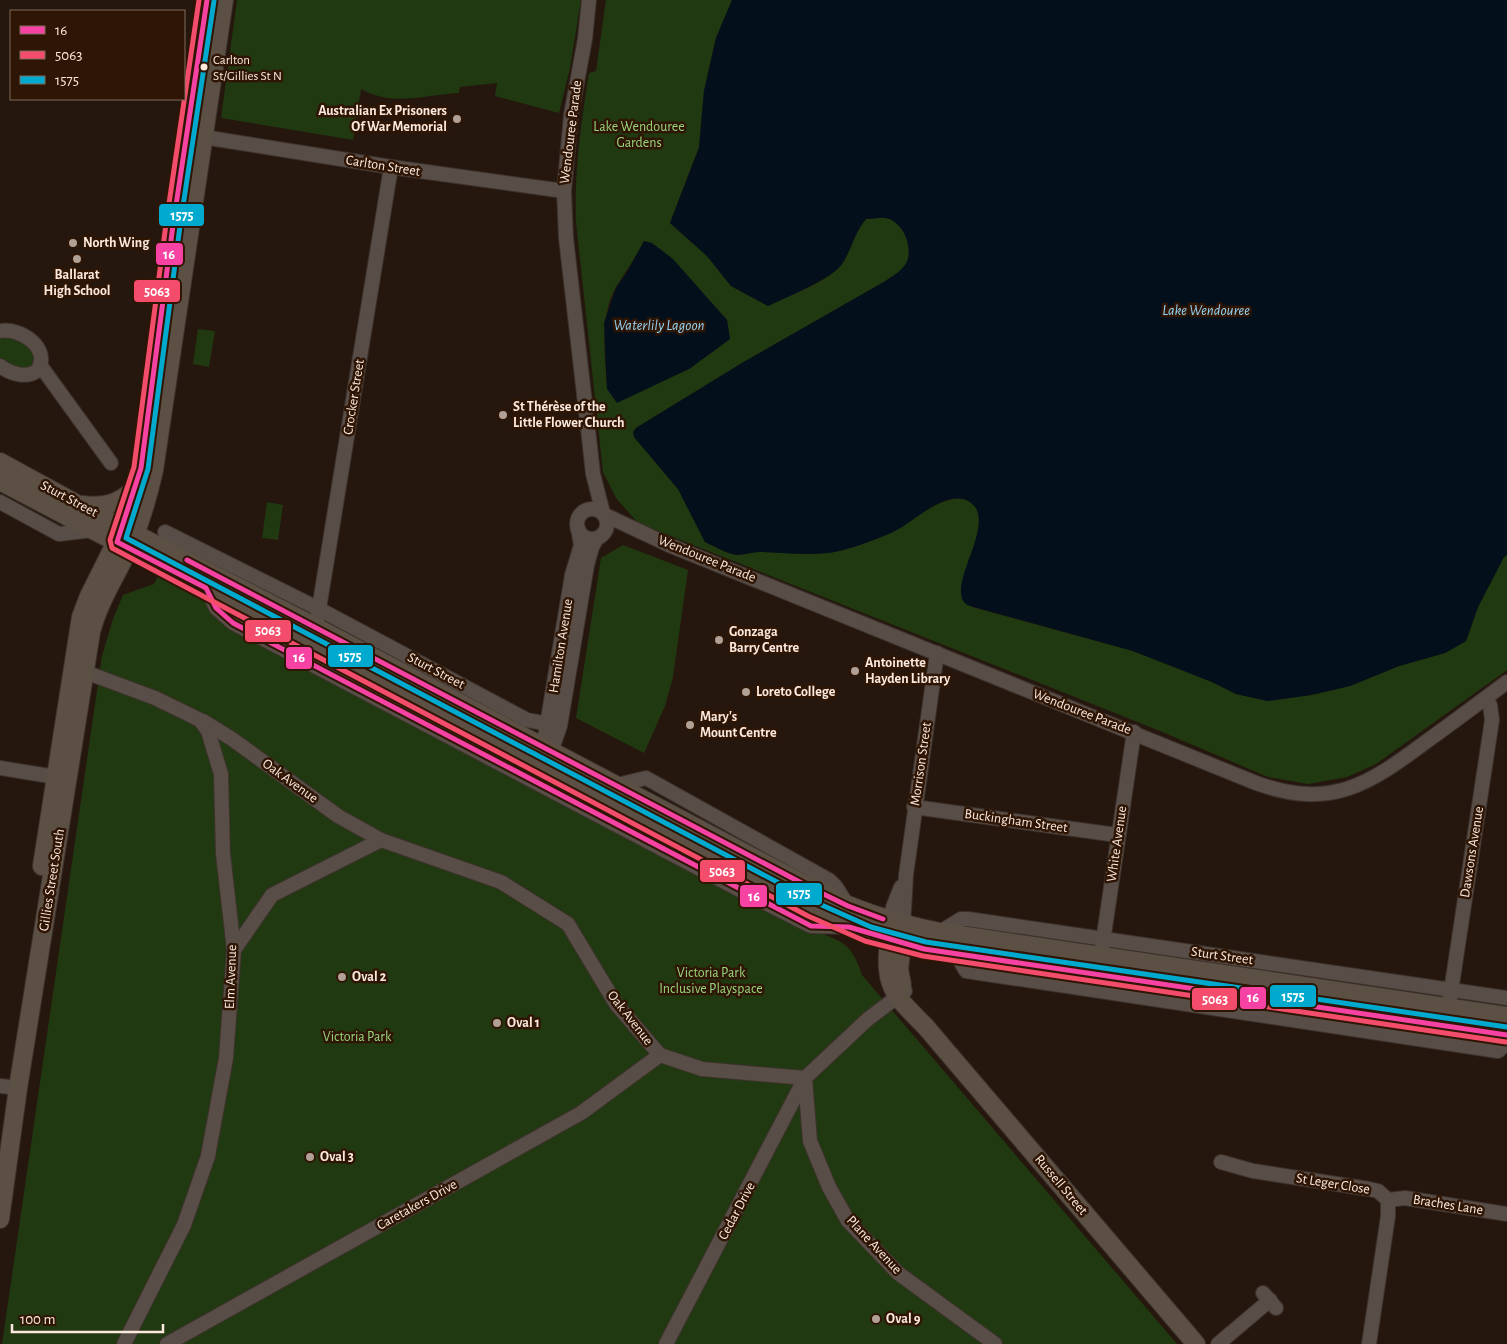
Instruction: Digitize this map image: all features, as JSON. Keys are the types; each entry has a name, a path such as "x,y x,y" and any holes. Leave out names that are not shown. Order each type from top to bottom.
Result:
{"main road":[{"path":"126,538 148,498 154,470 207,0"},
{"path":"126,538 144,446 181,227 203,137 224,0"},
{"name":"Sturt Street","path":"0,462 77,504 126,538 206,588 542,767 652,834 855,929 895,942 956,954 1507,1035"},
{"name":"Sturt Street","path":"0,481 93,530 126,538 318,618 548,749 848,906 898,924 940,932 1507,1016"},
{"path":"77,504 92,506 119,502 136,488"},
{"name":"Gillies Street South","path":"0,1151 9,1087 62,777 96,613 126,538"},
{"name":"Gillies Street South","path":"62,777 81,617 89,596 126,538"},
{"name":"Russell Street","path":"895,942 901,993 925,1026 1196,1344"},
{"name":"Gillies Street South","path":"0,1219 9,1087"}],"street":[{"name":"Wendouree Parade","path":"590,0 571,115 564,192 566,238 593,474 604,514 642,533 1268,787 1293,792 1317,794 1349,789 1378,777 1507,682"},
{"name":"Carlton Street","path":"203,137 391,168 564,192"},
{"name":"Crocker Street","path":"318,618 391,168"},
{"path":"0,331 16,331 29,338 38,351 40,365 111,463"},
{"path":"1,371 29,375 37,371 40,365"},
{"name":"Wendouree Parade","path":"582,512 588,500 593,474"},
{"name":"Sturt Street","path":"0,502 59,534 93,530"},
{"path":"593,508 604,514 608,526 605,533 598,538 585,538 578,528 577,520 582,512 593,508"},
{"name":"Hamilton Avenue","path":"548,749 549,724 572,575 581,545 578,528"},
{"name":"Sturt Street","path":"164,532 318,618 527,720 549,724"},
{"name":"Wendouree Parade","path":"598,538 610,534 642,533"},
{"name":"Hamilton Avenue","path":"542,767 562,716 586,565 592,547 598,538"},
{"name":"Sturt Street","path":"206,588 220,613 233,623 652,834"},
{"name":"Morrison Street","path":"898,924 937,653"},
{"path":"85,672 155,698 200,720"},
{"name":"Dawsons Avenue","path":"1448,1007 1492,720 1490,705 1486,698"},
{"name":"Oak Avenue","path":"200,720 232,739 338,816 381,840 502,882 568,924 616,1004 660,1055 702,1069 805,1078"},
{"name":"Elm Avenue","path":"124,1344 184,1225 211,1146 226,1058 234,950 223,854 221,774 211,737 200,720"},
{"name":"White Avenue","path":"1101,956 1134,732"},
{"path":"0,768 62,777"},
{"name":"Buckingham Street","path":"914,806 1118,834"},
{"path":"234,950 272,895 381,840"},
{"name":"Sturt Street","path":"940,932 966,918 1507,998"},
{"name":"Russell Street","path":"895,942 898,924"},
{"path":"956,954 966,971 1504,1049"},
{"path":"805,1078 901,993"},
{"name":"Caretakers Drive","path":"167,1344 581,1113 660,1055"},
{"name":"Cedar Drive","path":"666,1344 805,1078"},
{"name":"Plane Avenue","path":"805,1078 810,1141 829,1187 848,1221 898,1273 995,1344"},
{"name":"St Leger Close","path":"1221,1162 1253,1171 1378,1191 1388,1200 1388,1216 1369,1344"},
{"name":"Braches Lane","path":"1388,1200 1405,1198 1507,1214"},
{"path":"1218,1344 1270,1300"}],"green space":[{"path":"237,0 581,0 570,68 559,113 495,96 497,83 460,87 459,93 397,99 385,98 361,89 353,140 221,118"},
{"name":"Lake Wendouree Gardens","path":"606,0 732,0 716,38 704,91 699,147 670,223 707,256 731,286 768,306 819,282 836,270 842,264 866,219 883,218 891,220 901,228 907,240 908,259 904,267 893,276 742,363 636,428 634,437 678,489 705,542 725,552 737,555 759,552 829,553 884,536 924,512 947,501 958,499 968,501 976,508 979,515 979,525 961,593 972,607 1133,651 1212,682 1236,694 1268,701 1311,695 1350,686 1399,666 1445,653 1466,641 1478,607 1504,557 1507,555 1507,670 1376,764 1347,777 1308,784 1268,777 1160,731 638,523 616,498 603,472 576,222 576,184 581,129 589,73 596,71","holes":["644,241 699,291 727,320 730,339 689,369 653,384 607,389 604,350 607,311 616,287"]},
{"path":"198,329 215,331 209,367 193,364"},
{"path":"0,336 16,340 28,348 34,357 31,368 23,371 0,362"},
{"path":"267,502 283,505 278,540 262,538"},
{"path":"623,545 688,570 673,677 665,706 644,753 576,718 601,558"},
{"name":"Victoria Park","path":"160,573 204,597 213,612 815,931 841,942 854,957 862,975 1177,1344 2,1344 102,656 113,619 123,595 154,584"}],"water":[{"name":"Lake Wendouree","path":"732,0 1507,0 1507,555 1504,557 1478,607 1466,641 1445,653 1399,666 1350,686 1311,695 1268,701 1236,694 1212,682 1133,651 967,605 961,596 962,584 979,524 978,511 970,502 961,499 941,502 895,531 862,544 834,552 810,554 759,552 737,555 725,552 705,542 678,489 634,437 633,432 636,428 742,363 882,283 904,267 909,253 907,240 896,223 885,218 866,219 842,264 836,270 808,287 768,306 731,286 707,256 670,223 699,148 704,91 716,38"},
{"name":"Waterlily Lagoon","path":"644,241 652,243 673,259 727,320 730,339 689,369 617,403 607,389 604,323 616,288"}],"transit line":[{"name":"5063","path":"185,95 199,0"},
{"name":"16","path":"207,0 173,225 141,468 117,542 206,588 216,608 233,623 811,926 849,927 924,949 1507,1035"},
{"name":"1575","path":"214,1 180,226 148,469 126,538 815,902 871,927 926,942 1507,1027"},
{"name":"5063","path":"184,100 134,467 110,540 112,548 808,916 865,941 923,956 1506,1042"},
{"name":"16","path":"187,560 813,889 848,906 883,919"}],"place":[{"name":"Carlton St/Gillies St N","path":"204,67"},
{"name":"Australian Ex Prisoners Of War Memorial","path":"457,119"},
{"name":"North Wing","path":"73,243"},
{"name":"Ballarat High School","path":"77,259"},
{"name":"St Thérèse of the Little Flower Church","path":"503,415"},
{"name":"Gonzaga Barry Centre","path":"719,640"},
{"name":"Antoinette Hayden Library","path":"855,671"},
{"name":"Loreto College","path":"746,692"},
{"name":"Mary's Mount Centre","path":"690,725"},
{"name":"Oval 2","path":"342,977"},
{"name":"Oval 1","path":"497,1023"},
{"name":"Oval 3","path":"310,1157"},
{"name":"Oval 9","path":"876,1319"}],"park label":[{"name":"Victoria Park Inclusive Playspace","path":"711,982"}]}
